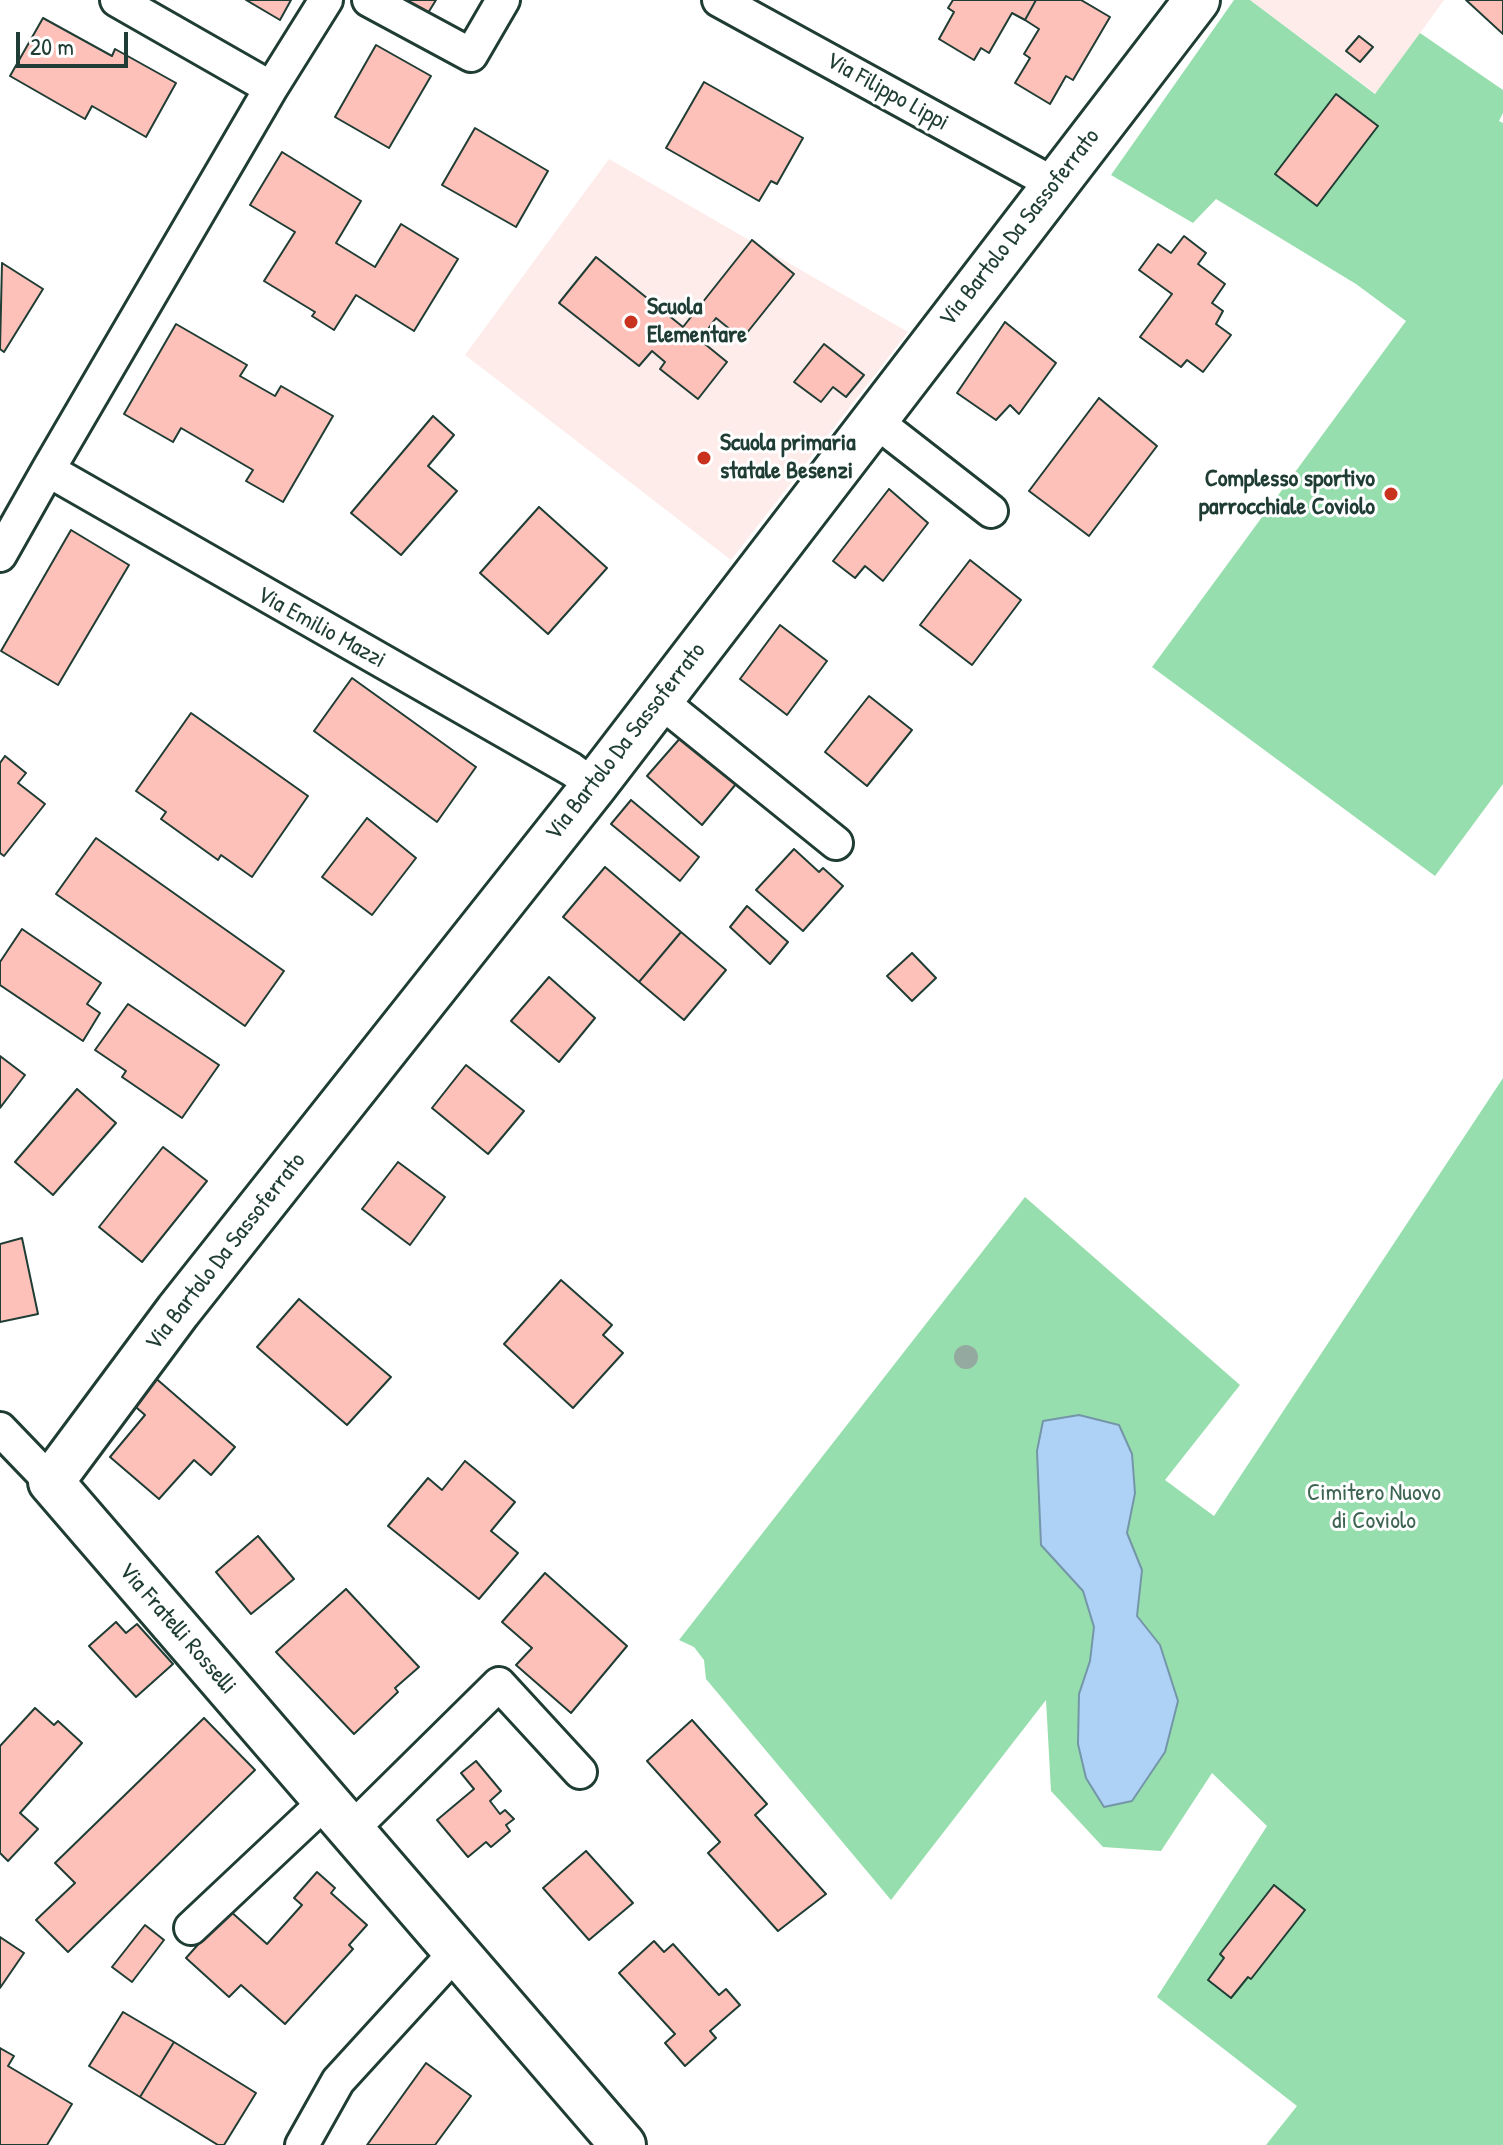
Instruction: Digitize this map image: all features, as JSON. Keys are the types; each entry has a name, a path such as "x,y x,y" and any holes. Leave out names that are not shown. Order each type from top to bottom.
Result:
{"street":[{"path":"117,0 271,88"},
{"path":"0,555 271,88 326,0"},
{"path":"369,0 471,55 503,0"},
{"name":"Via Filippo Lippi","path":"719,0 1054,184"},
{"name":"Via Bartolo Da Sassoferrato","path":"51,1482 178,1311 594,786 1197,0"},
{"path":"873,419 991,511"},
{"name":"Via Emilio Mazzi","path":"48,470 557,761 594,786"},
{"path":"659,700 836,843"},
{"name":"Via Fratelli Rosselli","path":"0,1429 51,1482 623,2145"},
{"path":"191,1928 338,1816 499,1684 580,1772"},
{"path":"302,2145 338,2081 455,1953"}],"shaded area":[{"path":"1250,0 1444,0 1376,94"},
{"name":"Scuola primaria statale Besenzi","path":"609,159 908,332 731,560 465,355"}],"green space":[{"name":"Complesso sportivo parrocchiale Coviolo","path":"1234,0 1250,0 1375,94 1420,33 1503,90 1503,113 1499,121 1503,123 1503,784 1435,876 1152,667 1406,321 1356,284 1216,199 1193,223 1111,175"},
{"name":"Cimitero Nuovo di Coviolo","path":"1503,1078 1503,2145 1266,2145 1297,2106 1157,1997 1267,1826 1212,1773 1161,1851 1103,1847 1051,1791 1046,1700 891,1900 706,1679 704,1660 694,1647 679,1640 1025,1197 1240,1385 1165,1480 1214,1516"}],"water":[{"path":"1079,1415 1119,1425 1132,1454 1135,1493 1127,1533 1142,1570 1137,1616 1160,1645 1178,1701 1165,1752 1132,1801 1104,1807 1086,1778 1078,1744 1079,1694 1090,1661 1094,1627 1083,1591 1041,1545 1037,1451 1043,1421"}],"building":[{"path":"246,0 291,0 280,20"},
{"path":"405,0 436,0 428,13"},
{"path":"953,0 1036,0 1025,20 1012,13 989,53 981,48 974,60 939,39 954,12 948,8"},
{"path":"1036,0 1081,0 1110,17 1073,80 1066,76 1050,104 1015,83 1030,58 1024,54 1039,29 1025,20"},
{"path":"1466,0 1503,0 1503,34"},
{"path":"43,18 112,56 115,49 176,83 146,137 92,106 85,119 10,76"},
{"path":"1359,36 1373,47 1360,62 1346,51"},
{"path":"376,45 431,76 389,148 335,117"},
{"path":"704,82 803,138 777,184 771,181 759,201 666,148"},
{"path":"1336,94 1378,126 1317,206 1275,174"},
{"path":"475,128 548,171 516,227 442,185"},
{"path":"282,152 361,201 336,243 375,267 401,224 458,259 414,331 356,295 334,330 312,316 315,312 264,281 295,232 250,205"},
{"path":"1184,236 1206,253 1198,264 1225,284 1212,303 1223,311 1216,324 1231,335 1203,372 1187,360 1181,367 1140,337 1172,294 1139,270 1158,244 1171,253"},
{"name":"Scuola Elementare","path":"752,240 794,274 742,339 716,318 700,340 727,362 698,399 660,369 665,362 652,351 639,366 559,303 596,257 683,327"},
{"path":"2,263 43,289 4,352 0,349"},
{"path":"1005,322 1056,363 1019,414 1010,405 996,420 957,393"},
{"path":"176,324 247,365 240,376 275,396 281,386 333,416 283,502 246,481 253,470 181,428 173,442 124,414"},
{"path":"824,344 864,375 846,397 833,387 821,402 794,382"},
{"path":"1099,398 1157,446 1089,536 1029,491"},
{"path":"433,416 454,435 428,466 457,491 401,555 351,513"},
{"path":"889,489 928,523 883,581 865,566 855,578 833,561"},
{"path":"539,507 607,568 548,634 480,573"},
{"path":"71,530 129,565 58,685 1,651"},
{"path":"970,560 1021,600 972,665 920,625"},
{"path":"780,625 827,661 787,715 740,679"},
{"path":"352,678 476,767 437,822 314,731"},
{"path":"869,696 912,730 867,786 825,752"},
{"path":"191,713 308,796 252,877 221,855 218,860 161,819 166,812 136,791"},
{"path":"682,736 736,784 702,825 647,776"},
{"path":"5,756 26,773 18,783 45,804 4,856 0,853 0,763"},
{"path":"631,800 699,857 680,881 611,824"},
{"path":"367,818 416,858 372,915 322,877"},
{"path":"96,838 284,971 245,1026 56,894"},
{"path":"794,849 819,872 823,868 843,886 803,931 756,890"},
{"path":"605,867 681,932 639,982 563,917"},
{"path":"747,906 788,942 770,964 730,927"},
{"path":"22,929 101,983 87,1004 100,1013 83,1041 0,985 0,962"},
{"path":"681,932 726,970 684,1020 639,982"},
{"path":"912,953 936,978 912,1001 887,976"},
{"path":"549,977 595,1018 559,1062 511,1021"},
{"path":"128,1004 219,1065 182,1118 122,1077 126,1071 95,1050"},
{"path":"0,1056 25,1075 0,1108"},
{"path":"466,1065 524,1111 488,1154 432,1108"},
{"path":"77,1089 116,1123 53,1195 15,1162"},
{"path":"163,1147 207,1181 142,1262 99,1227"},
{"path":"398,1162 445,1197 410,1245 362,1209"},
{"path":"22,1238 38,1314 0,1322 0,1244"},
{"path":"561,1280 612,1325 603,1335 623,1353 573,1408 504,1344"},
{"path":"299,1299 391,1377 347,1425 257,1347"},
{"path":"152,1375 235,1447 211,1475 194,1460 159,1499 110,1457 145,1415 130,1402"},
{"path":"465,1461 515,1502 491,1531 518,1553 479,1599 388,1526 428,1478 442,1490"},
{"path":"258,1536 294,1579 251,1614 216,1572"},
{"path":"545,1573 627,1646 571,1713 516,1665 532,1648 502,1622"},
{"path":"346,1589 419,1667 395,1688 398,1692 354,1734 276,1652"},
{"path":"116,1622 126,1633 137,1624 173,1664 136,1697 89,1646"},
{"path":"35,1708 54,1725 58,1721 82,1743 20,1813 38,1829 8,1861 0,1853 0,1746"},
{"path":"204,1718 255,1770 68,1952 36,1920 75,1883 55,1863"},
{"path":"692,1720 767,1804 755,1815 826,1894 778,1931 708,1853 720,1842 647,1761"},
{"path":"476,1761 501,1791 490,1801 500,1814 505,1810 514,1819 506,1825 510,1831 491,1847 486,1842 468,1857 437,1820 474,1789 461,1773"},
{"path":"586,1851 633,1903 589,1940 543,1888"},
{"path":"317,1872 335,1888 331,1893 367,1925 349,1945 353,1949 285,2024 241,1985 229,1997 186,1958 229,1910 267,1944 302,1905 294,1898"},
{"path":"1274,1885 1305,1910 1251,1979 1248,1977 1231,1998 1208,1980 1224,1958 1220,1954"},
{"path":"145,1925 164,1940 132,1982 112,1967"},
{"path":"0,1937 24,1953 0,1988"},
{"path":"654,1941 664,1952 673,1944 719,1995 726,1989 740,2005 710,2031 716,2038 685,2066 665,2043 675,2034 619,1973"},
{"path":"123,2012 174,2042 140,2097 89,2066"},
{"path":"174,2042 256,2093 224,2145 218,2145 140,2097"},
{"path":"0,2048 14,2056 8,2066 72,2104 47,2145 0,2145"},
{"path":"426,2063 471,2096 435,2145 367,2145"}],"place":[{"name":"Scuola Elementare","path":"631,322"},
{"name":"Scuola primaria statale Besenzi","path":"704,458"},
{"name":"Complesso sportivo parrocchiale Coviolo","path":"1391,494"}]}
